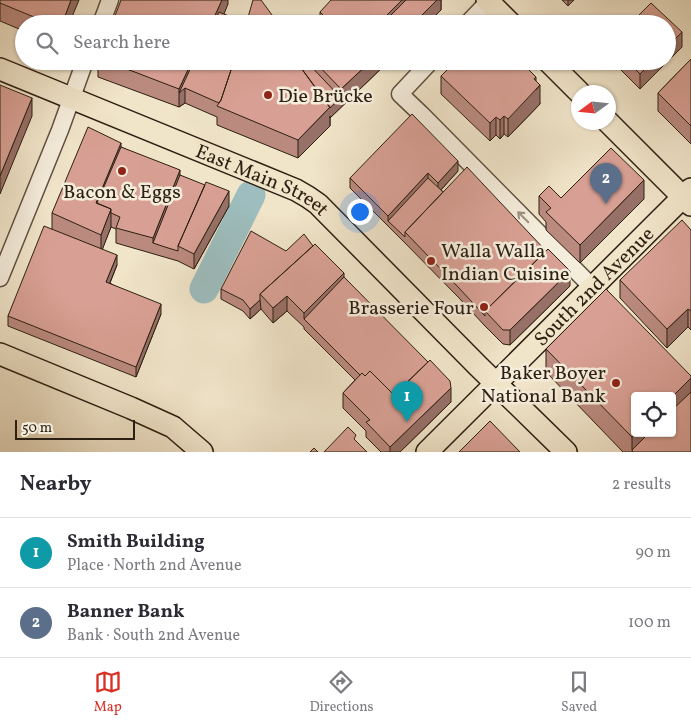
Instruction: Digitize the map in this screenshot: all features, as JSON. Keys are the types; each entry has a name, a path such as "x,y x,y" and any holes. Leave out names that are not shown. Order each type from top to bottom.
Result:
{"main road":[{"path":"489,1 502,15"},
{"name":"East Main Street","path":"0,69 296,190 308,197 318,204 566,452"},
{"path":"557,70 572,85"},
{"path":"616,130 688,197"},
{"name":"South 2nd Avenue","path":"427,452 593,287 688,197"},
{"path":"0,354 173,427 202,452"}],"street":[{"path":"104,15 110,0"},
{"path":"476,15 489,1"},
{"path":"0,278 83,70"},
{"path":"423,70 400,94 612,308"}],"building":[{"path":"0,0 71,0 65,15 29,15 0,3"},
{"path":"121,0 222,0 215,15 115,15"},
{"path":"253,0 261,0 272,15 249,15"},
{"path":"331,0 402,0 387,15 323,15 320,12"},
{"path":"406,0 437,0 422,15 391,15"},
{"path":"651,3 664,15 639,15"},
{"path":"676,26 682,32 676,38"},
{"path":"691,59 691,126 658,93"},
{"path":"129,70 188,70 179,89"},
{"path":"190,70 231,70 219,103 185,88 179,93"},
{"name":"Die Brücke","path":"231,70 303,70 330,107 298,140 217,106 221,100"},
{"path":"303,70 315,70 341,98 330,108"},
{"path":"323,70 361,70 341,89"},
{"path":"447,70 529,70 536,77 534,79 540,85 508,119 504,116 500,120 496,117 490,123 441,76"},
{"path":"636,70 644,70 640,74"},
{"path":"0,85 32,98 0,176"},
{"path":"412,114 458,161 438,183 428,173 388,216 350,178"},
{"path":"88,127 121,143 96,203 111,209 101,235 52,213"},
{"path":"121,147 180,170 153,238 116,228 120,217 111,213 111,209 97,203"},
{"path":"611,148 644,180 580,245 546,212 551,208 539,196 549,186 561,198"},
{"path":"467,167 546,251 485,311 485,316 405,232"},
{"path":"180,175 205,185 178,246 178,251 153,243"},
{"path":"428,178 443,192 405,232 405,237 388,221"},
{"path":"206,182 229,191 194,254 178,246"},
{"path":"682,220 691,230 691,311 688,309 667,329 620,280"},
{"path":"44,226 117,255 106,282 161,304 136,367 8,316"},
{"path":"251,231 286,251 304,234 313,246 260,294 260,300 250,309 243,300 221,289"},
{"path":"315,244 344,273 304,313 287,296 273,308 260,294"},
{"path":"548,249 570,271 510,330 503,330 485,311"},
{"path":"344,277 428,362 394,395 370,371 365,376 362,373 360,375 304,319"},
{"name":"Baker Boyer National Bank","path":"606,289 691,378 676,393 631,392 631,436 546,349"},
{"path":"430,360 450,381 451,388 390,447 366,422 370,420 343,393 362,373 365,376 370,371 394,395"},
{"path":"691,392 691,452 633,452 632,450 645,437 676,437 676,406"},
{"path":"490,421 520,452 459,452"},
{"path":"348,427 356,435 354,439 367,452 324,452"},
{"path":"314,448 318,452 310,452"}],"waterway":[{"path":"204,289 251,195"}],"place":[{"name":"Die Brücke","path":"268,95"},
{"name":"Bacon & Eggs","path":"122,171"},
{"name":"Banner Bank","path":"606,204"},
{"name":"Walla Walla Indian Cuisine","path":"431,261"},
{"name":"Brasserie Four","path":"484,307"},
{"name":"Baker Boyer National Bank","path":"616,383"},
{"name":"Smith Building","path":"407,422"}]}
